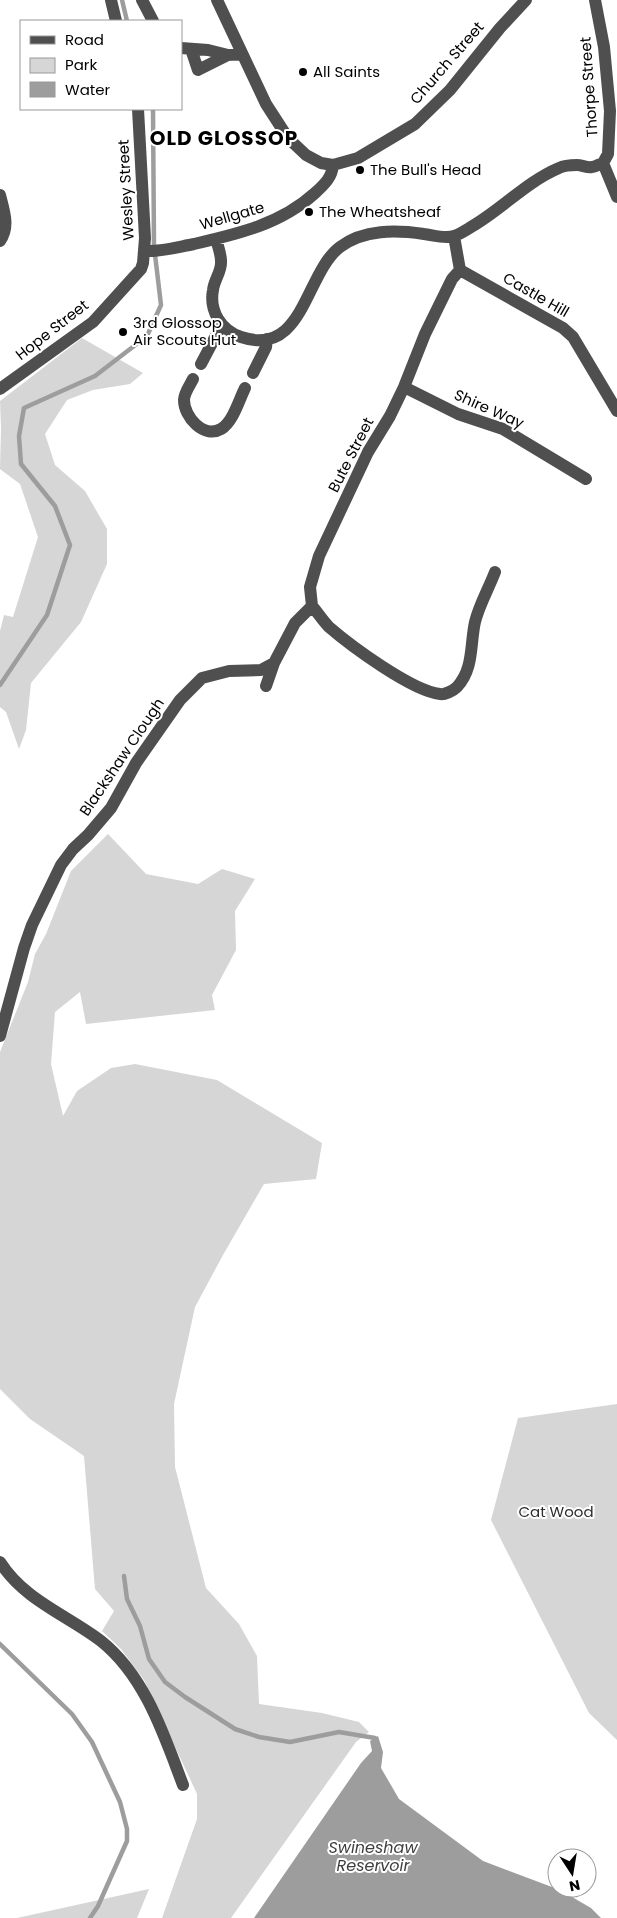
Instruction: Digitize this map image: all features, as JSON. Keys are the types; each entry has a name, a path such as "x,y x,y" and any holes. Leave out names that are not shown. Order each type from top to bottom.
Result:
{"street":[{"path":"111,0 116,20"},
{"path":"142,0 152,20"},
{"path":"217,0 266,104 288,138 306,156 321,163 333,165"},
{"name":"Church Street","path":"333,165 358,158 415,124 450,90 500,28 526,0"},
{"name":"Thorpe Street","path":"595,2 604,47 610,111 608,154 602,163"},
{"path":"186,48 208,50 228,55 242,54"},
{"path":"186,48 198,70 228,55"},
{"name":"Wesley Street","path":"138,110 151,251 141,269"},
{"path":"216,239 221,260 220,270 212,290 215,313 221,326 242,337 268,339 280,335 290,327 328,259 341,247 358,238 378,232 454,236 484,219 526,186 560,167 577,165 592,167 602,163 617,197"},
{"name":"Wellgate","path":"151,251 216,239 257,228 287,214 306,201 325,184 332,174 333,165"},
{"path":"0,195 6,220 5,235 0,241"},
{"path":"454,236 460,270"},
{"name":"Hope Street","path":"0,389 93,322 141,269"},
{"name":"Bute Street","path":"312,606 310,587 320,556 368,452 390,416 404,387 425,334 452,279 460,270"},
{"name":"Castle Hill","path":"460,270 563,328 573,337 617,411"},
{"path":"201,364 221,326"},
{"path":"253,373 268,339"},
{"path":"194,379 185,394 185,405 196,426 204,430 214,431 222,428 229,421 245,388"},
{"name":"Shire Way","path":"404,387 458,414 503,429 586,479"},
{"path":"266,686 274,663 294,623 312,606 328,626 369,658 422,688 442,695 456,688 465,674 472,653 475,622 496,572"},
{"name":"Blackshaw Clough","path":"0,1036 29,933 61,865 73,848 111,808 136,763 180,700 202,678 230,671 261,670 274,663"},
{"path":"0,1562 31,1596 100,1641 126,1667 140,1685 183,1786"}],"green space":[{"path":"82,338 143,373 130,384 93,390 67,400 45,434 55,465 85,491 107,529 107,564 81,622 31,683 26,730 19,749 6,712 0,707 0,631 4,615 13,617 38,537 20,484 0,469 0,401"},
{"path":"108,834 146,874 198,884 222,869 255,879 235,911 236,950 212,995 215,1010 86,1024 80,992 55,1012 51,1064 63,1116 77,1091 111,1068 135,1064 217,1080 322,1143 316,1179 264,1184 223,1255 195,1307 174,1404 175,1467 206,1588 239,1624 257,1656 259,1704 322,1713 359,1722 369,1732 356,1742 231,1918 162,1918 197,1819 197,1794 144,1680 121,1649 102,1631 114,1611 95,1589 84,1456 30,1419 0,1389 0,1052 28,982 35,954 46,934 71,871"},
{"name":"Cat Wood","path":"617,1404 617,1740 589,1713 491,1520 518,1418"},
{"path":"149,1889 137,1918 17,1918"}],"water":[{"name":"Swineshaw Reservoir","path":"378,1736 383,1752 381,1768 399,1799 483,1861 547,1885 547,1898 574,1898 591,1908 601,1918 254,1918 361,1763 372,1751 370,1741"}],"waterway":[{"name":"Blackshaw Clough","path":"122,0 127,20"},
{"name":"Blackshaw Clough","path":"0,685 47,615 70,545 55,506 21,464 19,436 24,408 95,376 147,336 161,305 154,246 153,110"},
{"path":"124,1576 127,1599 140,1626 149,1659 165,1682 185,1697 235,1729 259,1737 290,1742 339,1732 375,1738 375,1744"},
{"name":"Blackshaw Clough","path":"0,1644 72,1714 92,1742 120,1802 127,1829 127,1841 98,1906 90,1918"}],"place":[{"name":"All Saints","path":"303,72"},
{"name":"The Bull's Head","path":"360,170"},
{"name":"The Wheatsheaf","path":"309,212"},
{"name":"3rd Glossop Air Scouts Hut","path":"123,332"}],"district":[{"name":"OLD GLOSSOP","path":"224,138"}]}
